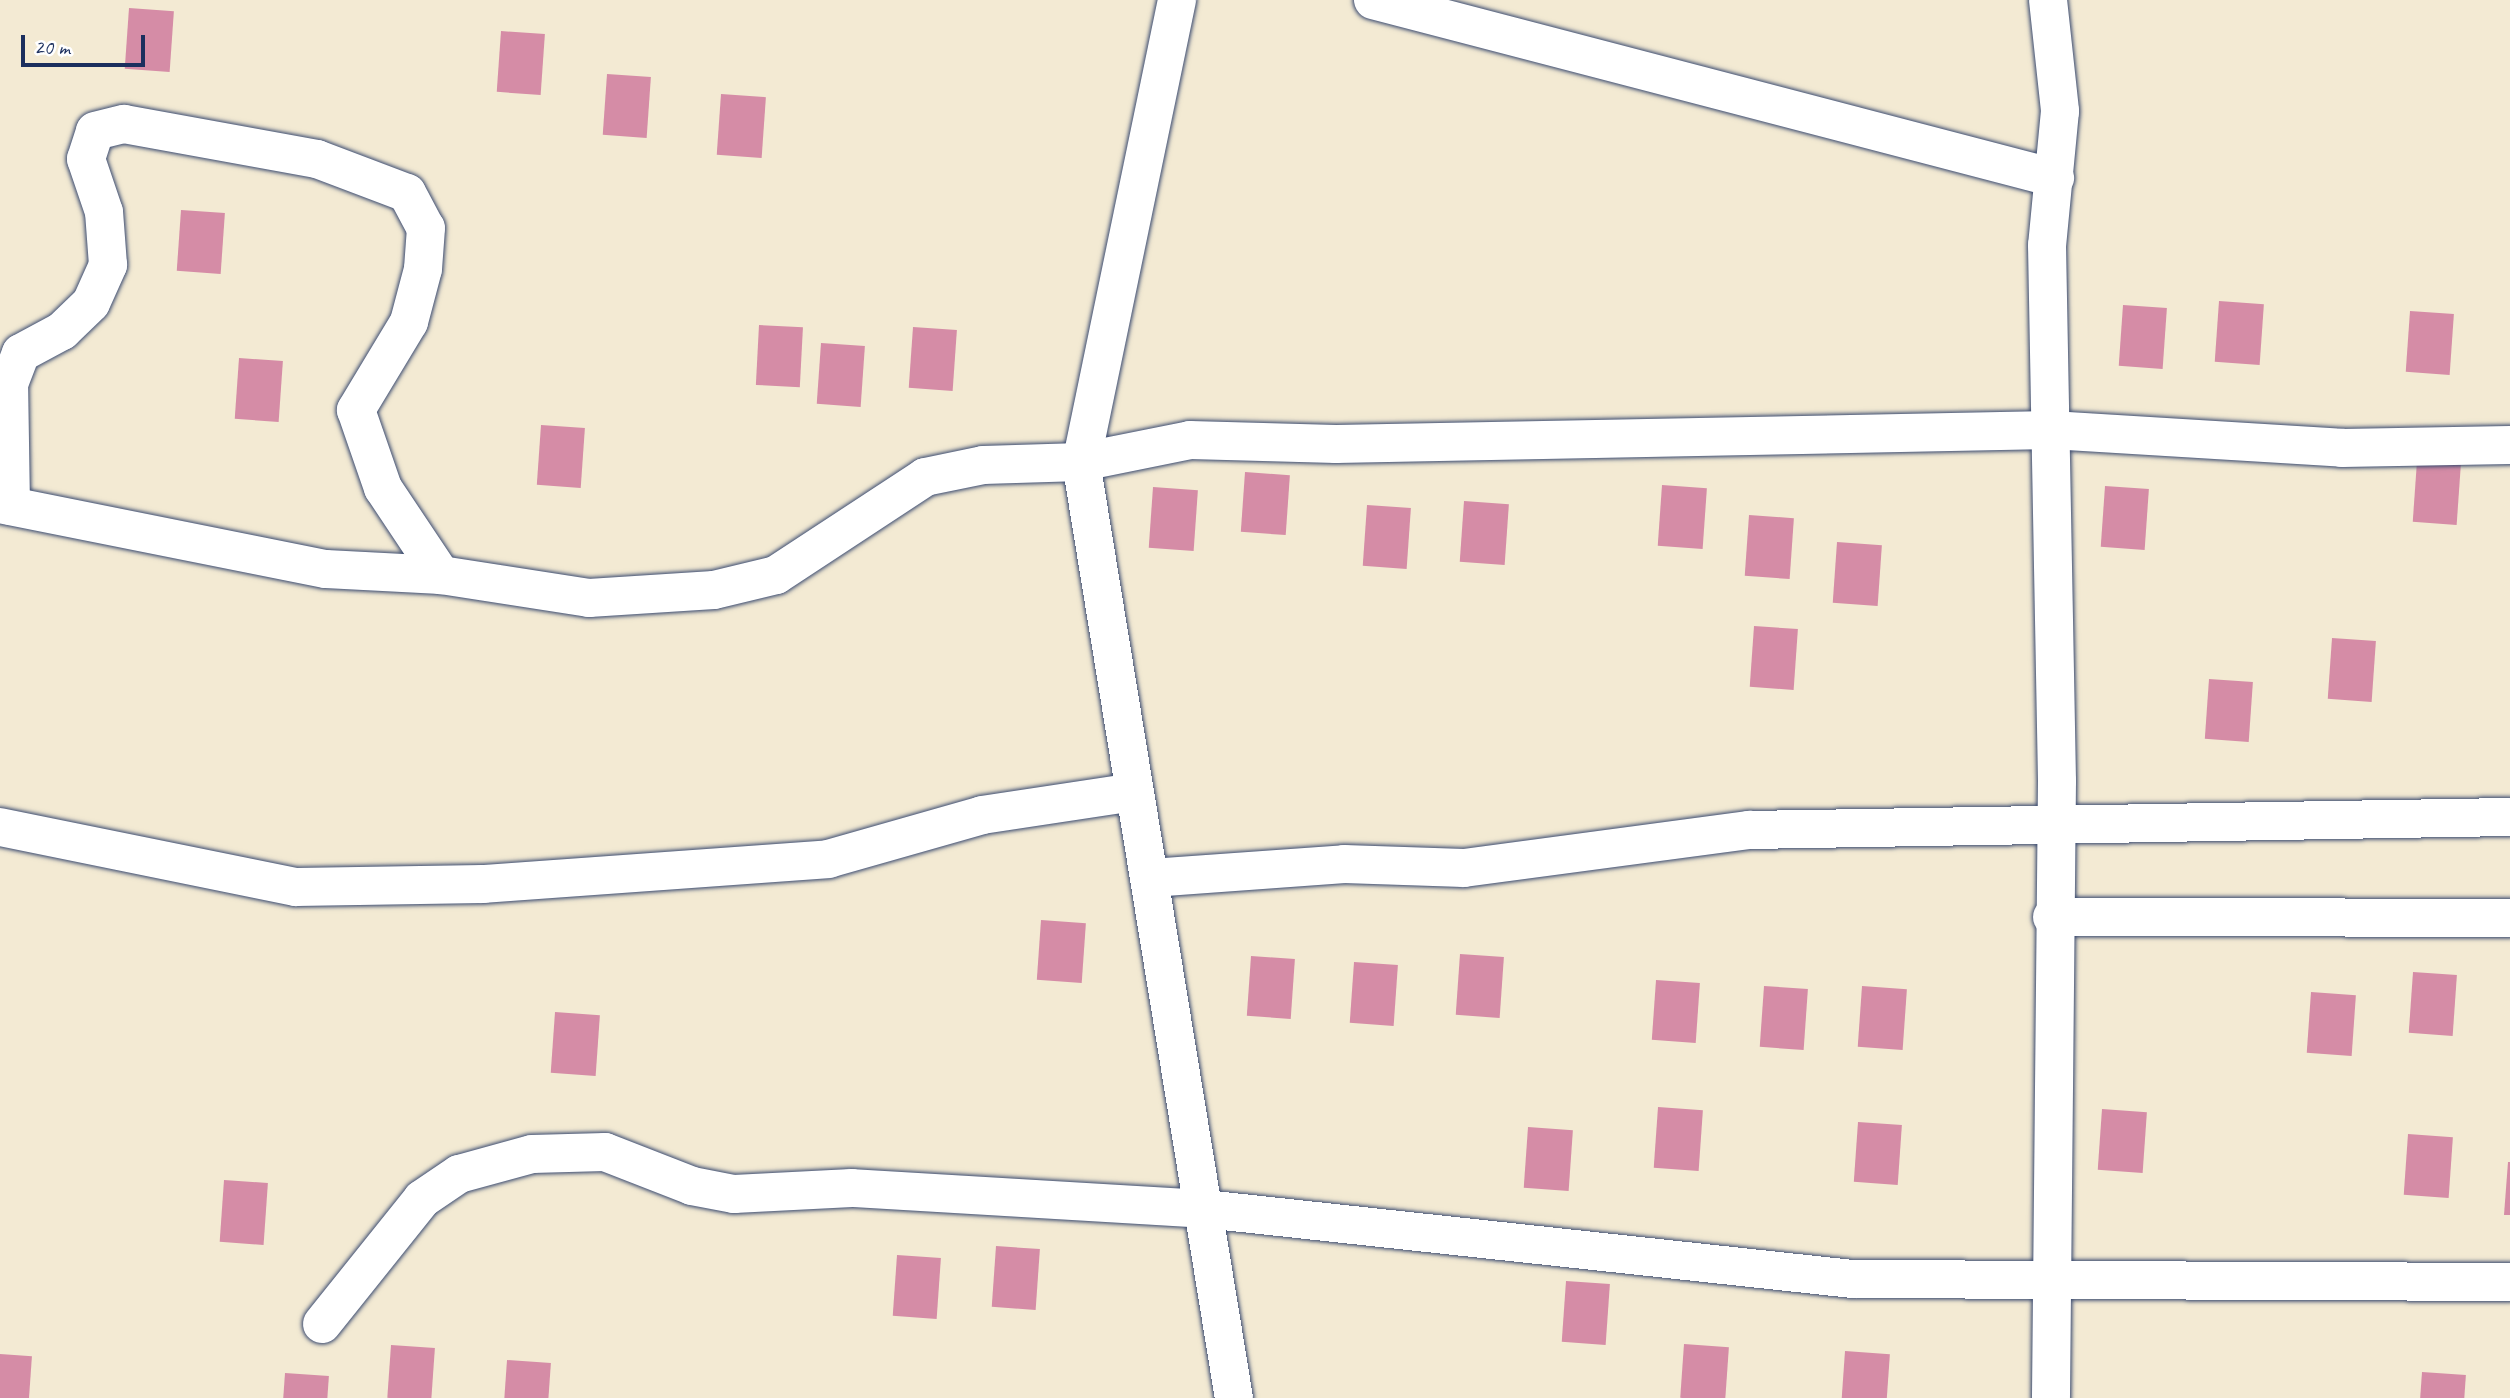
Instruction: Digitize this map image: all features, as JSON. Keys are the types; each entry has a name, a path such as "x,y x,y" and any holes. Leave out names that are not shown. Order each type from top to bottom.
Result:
{"street":[{"path":"1177,0 1081,462 1234,1398"},
{"path":"1373,0 2055,178"},
{"path":"2048,0 2060,111 2047,245 2057,780 2052,828 2051,1398"},
{"path":"441,575 383,488 355,410 409,322 423,269 426,228 408,193 317,159 124,124 95,131 86,159 104,212 108,265 90,303 62,331 21,354 9,384 6,505 326,569 441,575 589,598 714,590 776,575 925,477 983,465 1081,462 1190,440 1336,444 2052,430 2342,448 2510,445"},
{"path":"0,827 296,887 483,884 828,859 982,815 1134,792"},
{"path":"1151,878 1344,864 1464,867 1749,830 2052,828 2510,817"},
{"path":"2052,917 2510,918"},
{"path":"322,1324 422,1199 459,1174 532,1154 605,1152 692,1186 734,1194 852,1188 1205,1209 1853,1279 2053,1284 2510,1282"}],"building":[{"path":"129,8 174,11 170,72 125,69"},
{"path":"501,31 545,34 541,95 497,92"},
{"path":"607,74 651,77 647,138 603,135"},
{"path":"721,94 766,97 762,158 717,155"},
{"path":"181,210 225,213 221,274 177,271"},
{"path":"2219,301 2264,304 2260,365 2215,362"},
{"path":"2123,305 2167,308 2163,369 2119,366"},
{"path":"2410,311 2454,314 2450,375 2406,372"},
{"path":"759,325 803,327 800,387 756,385"},
{"path":"913,327 957,330 953,391 909,388"},
{"path":"821,343 865,346 861,407 817,404"},
{"path":"239,358 283,361 279,422 235,419"},
{"path":"541,425 585,428 581,488 537,485"},
{"path":"2417,461 2461,464 2457,525 2413,522"},
{"path":"1245,472 1290,475 1286,535 1241,532"},
{"path":"1662,485 1707,488 1703,549 1658,546"},
{"path":"2105,486 2149,489 2145,550 2101,547"},
{"path":"1153,487 1198,490 1194,551 1149,548"},
{"path":"1464,501 1509,504 1505,565 1460,562"},
{"path":"1367,505 1411,508 1407,569 1363,566"},
{"path":"1749,515 1794,518 1790,579 1745,576"},
{"path":"1837,542 1882,545 1878,606 1833,603"},
{"path":"1754,626 1798,629 1794,690 1750,687"},
{"path":"2332,638 2376,641 2372,702 2328,699"},
{"path":"2209,679 2253,682 2249,742 2205,739"},
{"path":"1041,920 1086,923 1082,983 1037,980"},
{"path":"1460,954 1504,957 1500,1018 1456,1015"},
{"path":"1251,956 1295,959 1291,1019 1247,1016"},
{"path":"1354,962 1398,965 1394,1026 1350,1023"},
{"path":"2413,972 2457,975 2453,1036 2409,1033"},
{"path":"1656,980 1700,983 1696,1043 1652,1040"},
{"path":"1764,986 1808,989 1804,1050 1760,1047"},
{"path":"1862,986 1907,989 1903,1050 1858,1047"},
{"path":"2311,992 2356,995 2352,1056 2307,1053"},
{"path":"555,1012 600,1015 596,1076 551,1073"},
{"path":"1658,1107 1703,1110 1699,1171 1654,1168"},
{"path":"2102,1109 2147,1112 2143,1173 2098,1170"},
{"path":"1858,1122 1902,1125 1898,1185 1854,1182"},
{"path":"1528,1127 1573,1130 1569,1191 1524,1188"},
{"path":"2408,1134 2453,1137 2449,1198 2404,1195"},
{"path":"2508,1162 2510,1215 2504,1215"},
{"path":"224,1180 268,1183 264,1245 220,1242"},
{"path":"996,1246 1040,1249 1036,1310 992,1307"},
{"path":"897,1255 941,1258 937,1319 893,1316"},
{"path":"1566,1281 1610,1284 1606,1345 1562,1342"},
{"path":"1684,1344 1729,1347 1725,1398 1680,1398"},
{"path":"391,1345 435,1348 431,1398 387,1398"},
{"path":"1845,1351 1890,1354 1887,1398 1842,1398"},
{"path":"0,1354 32,1356 29,1398 0,1398"},
{"path":"507,1360 551,1363 548,1398 504,1398"},
{"path":"2422,1372 2466,1375 2464,1398 2420,1398"},
{"path":"285,1373 329,1376 327,1398 283,1398"}]}
